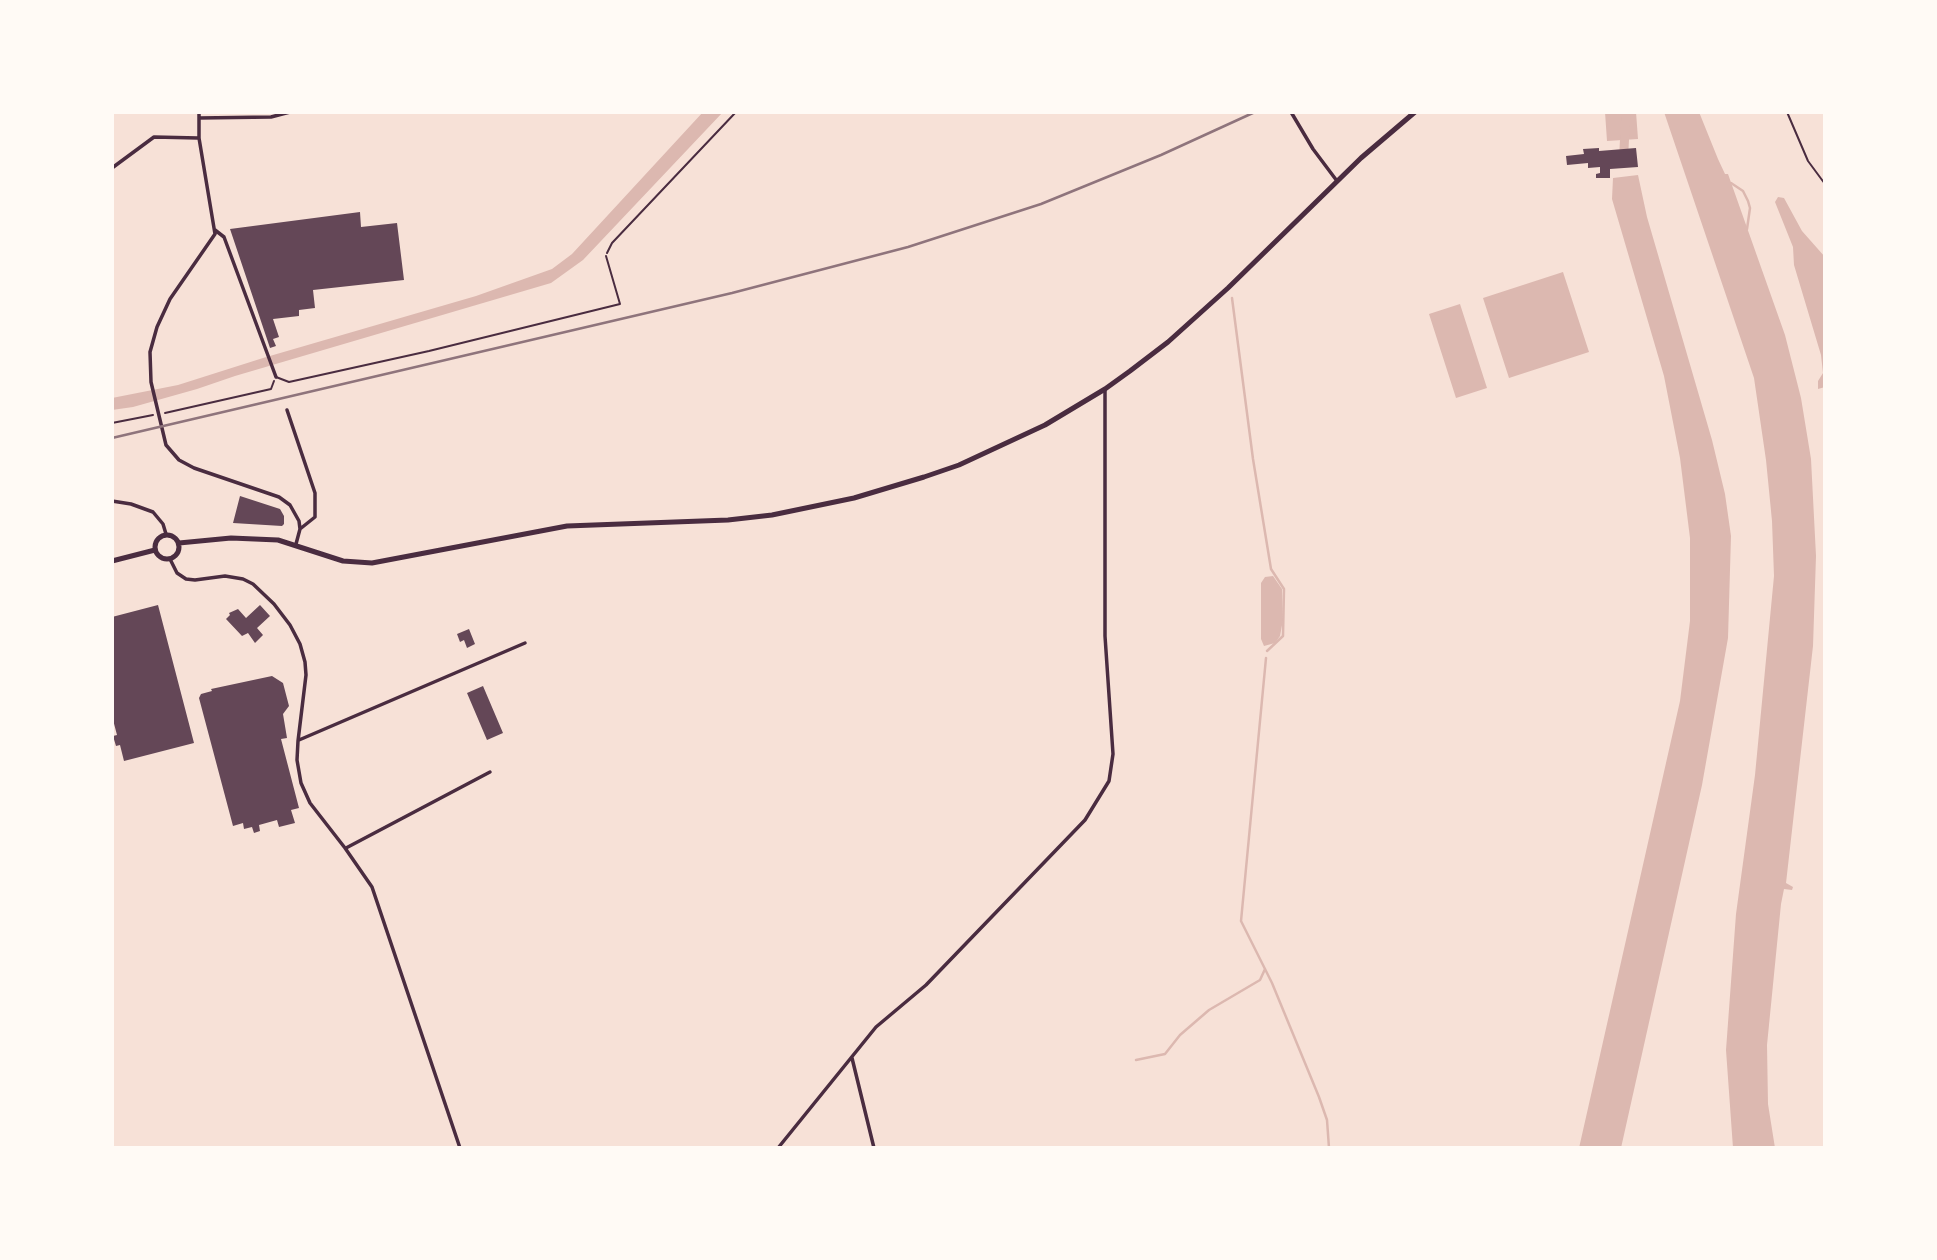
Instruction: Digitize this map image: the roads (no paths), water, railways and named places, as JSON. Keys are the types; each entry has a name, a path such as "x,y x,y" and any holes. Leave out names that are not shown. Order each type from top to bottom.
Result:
{"main road":[{"path":"179,543 231,538 273,539 296,544 343,561 372,563 567,526 728,520 816,507 886,490 959,465 1045,425 1105,389 1168,342 1337,181 1415,112"},
{"path":"166,534 174,536 179,543 177,554 170,559 159,556 155,550 157,540 166,534"},
{"path":"112,561 155,550"}],"street":[{"path":"199,112 199,138 215,230 214,239 170,299 157,327 150,352 151,382 166,445 179,460 194,468 279,497 296,513 300,529 296,544"},
{"path":"199,118 271,117 290,112"},
{"path":"1291,112 1313,149 1337,181"},
{"path":"112,168 154,137 199,138"},
{"path":"215,230 224,237 276,377"},
{"path":"778,1148 876,1027 926,985 1076,830 1109,781 1113,754 1105,636 1105,389"},
{"path":"287,410 315,492 315,517 300,529"},
{"path":"112,501 138,505 153,512 163,524 166,534"},
{"path":"170,559 177,573 186,579 225,576 253,584 274,604 300,644 305,662 305,689 298,741 299,772 304,793 372,887 460,1148"},
{"path":"298,741 525,643"},
{"path":"345,848 490,772"},
{"path":"852,1058 873,1148"}],"lane":[{"path":"276,377 289,382 620,304 606,256"}],"waterway":[{"path":"1624,149 1626,112"},
{"path":"1731,183 1743,191 1748,201 1750,208 1747,229"},
{"path":"1232,298 1253,459 1271,569 1284,589 1283,636 1267,651"},
{"path":"1266,658 1241,921 1272,983 1319,1097 1327,1120 1329,1148"},
{"path":"1136,1060 1165,1054 1180,1035 1209,1010 1260,980 1265,969"}],"railway":[{"path":"112,438 732,293 908,247 1041,204 1161,155 1255,112"}]}
